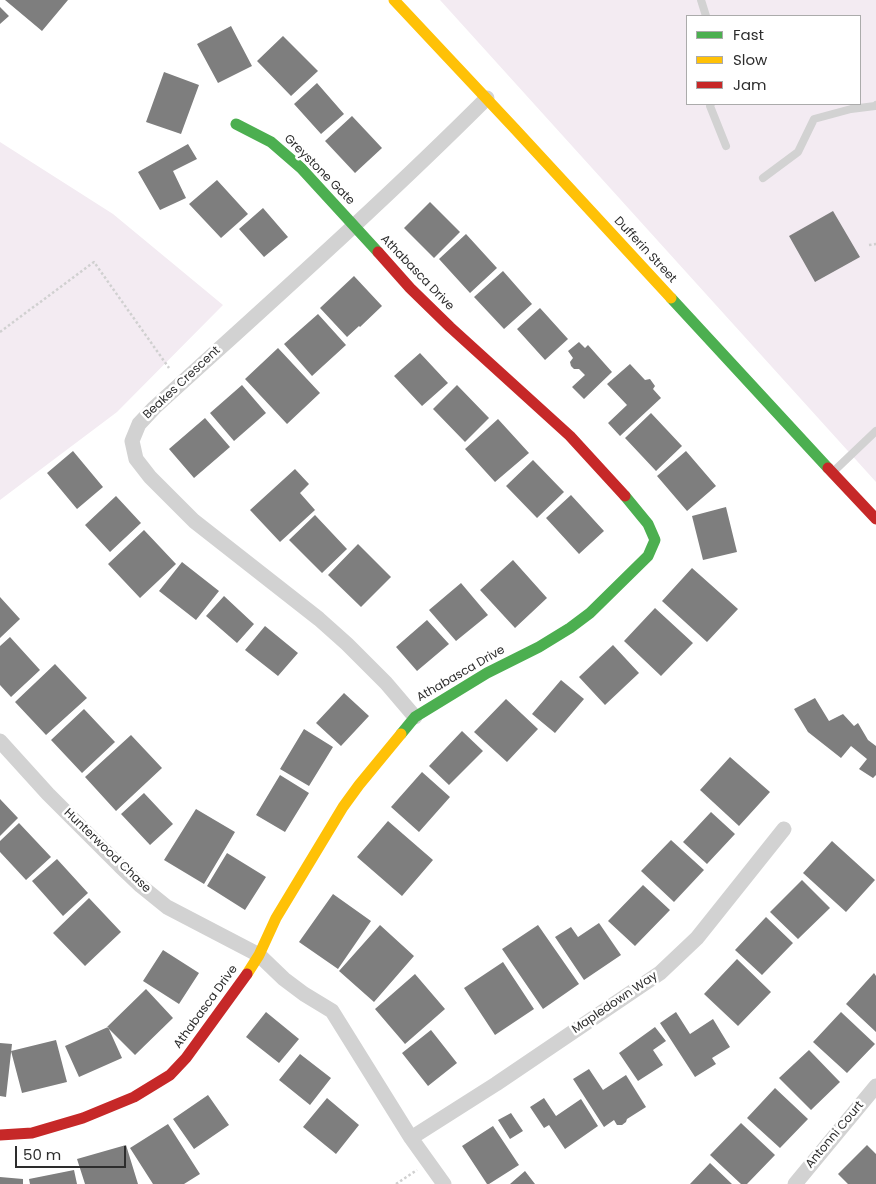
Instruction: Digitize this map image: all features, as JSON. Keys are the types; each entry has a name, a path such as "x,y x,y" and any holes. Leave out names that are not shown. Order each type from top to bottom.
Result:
{"street":[{"name":"Dufferin Street","path":"394,0 487,98 876,520"},
{"name":"Beakes Crescent","path":"415,717 386,683 319,619 194,520 150,477 136,459 132,441 139,424 154,408 354,225 487,98"},
{"name":"Greystone Gate","path":"236,124 271,142 300,168 354,225"},
{"name":"Athabasca Drive","path":"0,1135 32,1133 83,1118 134,1097 170,1075 186,1058 248,974 259,956 276,918 343,807 415,717 487,673 570,628 590,613 648,556 655,540 648,524 635,507 570,436 410,288 354,225"},
{"name":"Hunterwood Chase","path":"0,741 48,794 141,886 168,907 259,956 284,980 332,1011 440,1182"},
{"name":"Mapledown Way","path":"411,1138 496,1084 660,973 697,938 784,829"},
{"name":"Antonni Court","path":"795,1184 876,1086"}],"lane":[{"path":"701,0 706,15"},
{"path":"710,105 726,146"},
{"path":"763,178 798,152 814,119 850,109 876,105"},
{"path":"832,473 876,432"}],"path":[{"path":"869,245 876,244"},
{"path":"0,332 94,262 169,368"},
{"path":"396,1184 429,1163"}],"shaded area":[{"path":"440,0 876,0 876,482"},
{"path":"0,142 113,214 223,305 117,412 0,500"}],"building":[{"path":"5,0 68,0 42,31"},
{"path":"0,7 9,16 0,24"},
{"path":"231,26 252,66 218,83 197,44"},
{"path":"283,36 318,71 291,96 257,61"},
{"path":"164,72 199,85 181,134 146,122"},
{"path":"317,83 344,114 321,134 294,104"},
{"path":"352,116 382,148 355,173 325,141"},
{"path":"188,144 197,159 173,171 186,198 160,210 138,172"},
{"path":"217,180 248,214 221,238 189,204"},
{"path":"430,202 460,232 434,258 404,228"},
{"path":"263,208 288,237 264,257 239,229"},
{"path":"833,211 860,257 815,282 789,236"},
{"path":"466,234 497,268 470,293 439,259"},
{"path":"503,271 532,304 504,329 474,297"},
{"path":"354,276 382,306 347,337 320,308"},
{"path":"540,308 568,339 545,360 517,329"},
{"path":"318,314 346,345 312,376 284,344"},
{"path":"579,342 585,348 588,345 612,372 584,399 572,387 585,375 579,369 574,369 571,366 570,362 573,358 568,351"},
{"path":"278,348 320,393 287,424 245,379"},
{"path":"420,353 448,383 422,406 394,376"},
{"path":"630,364 645,380 650,379 655,386 653,389 661,398 620,436 608,423 627,405 607,384"},
{"path":"242,385 266,413 234,441 210,413"},
{"path":"457,385 489,418 465,442 433,409"},
{"path":"651,413 682,446 656,471 625,438"},
{"path":"205,418 230,447 194,478 169,449"},
{"path":"498,419 529,453 495,482 465,449"},
{"path":"73,451 103,487 77,509 47,473"},
{"path":"686,451 716,486 687,511 657,476"},
{"path":"533,460 564,492 537,518 506,486"},
{"path":"295,469 309,484 300,493 315,510 280,542 250,510"},
{"path":"571,495 604,531 579,554 546,518"},
{"path":"116,496 141,523 110,552 85,525"},
{"path":"726,507 737,552 703,560 692,516"},
{"path":"315,515 347,549 322,573 289,540"},
{"path":"144,530 176,564 140,598 108,564"},
{"path":"358,544 391,577 361,607 328,575"},
{"path":"513,560 547,598 515,628 480,590"},
{"path":"182,562 219,591 196,620 159,591"},
{"path":"692,568 738,609 707,642 662,601"},
{"path":"461,583 488,615 456,641 429,610"},
{"path":"224,596 254,624 237,643 206,616"},
{"path":"0,597 20,619 0,638"},
{"path":"655,608 693,643 661,676 624,641"},
{"path":"427,620 449,644 417,671 396,647"},
{"path":"265,626 298,653 278,676 245,650"},
{"path":"10,637 40,670 11,697 0,685 0,646"},
{"path":"613,645 639,673 605,705 579,677"},
{"path":"55,664 87,698 46,735 15,702"},
{"path":"561,680 584,699 555,733 532,714"},
{"path":"344,693 369,716 341,746 316,723"},
{"path":"815,698 829,721 843,714 854,726 858,723 868,740 876,746 876,775 873,778 859,769 867,759 851,746 841,758 808,732 794,709"},
{"path":"506,699 538,729 507,762 474,732"},
{"path":"84,709 115,742 82,773 51,740"},
{"path":"304,729 333,747 309,786 280,769"},
{"path":"462,731 483,751 449,785 429,766"},
{"path":"131,735 162,768 116,811 85,777"},
{"path":"730,757 770,792 739,826 700,790"},
{"path":"422,772 450,797 419,832 391,807"},
{"path":"280,775 309,793 285,832 256,815"},
{"path":"144,793 173,824 150,845 121,814"},
{"path":"0,799 18,818 0,836"},
{"path":"196,809 235,832 204,884 164,860"},
{"path":"711,812 735,834 707,864 683,842"},
{"path":"388,821 433,860 402,896 357,857"},
{"path":"19,823 51,857 26,880 0,852 0,841"},
{"path":"671,840 704,870 674,902 641,871"},
{"path":"832,841 875,880 846,912 803,873"},
{"path":"227,853 266,877 245,910 207,886"},
{"path":"57,859 88,893 63,916 32,881"},
{"path":"802,880 830,908 798,939 770,912"},
{"path":"643,885 670,910 635,946 608,921"},
{"path":"333,894 371,921 338,969 299,942"},
{"path":"89,898 121,932 85,966 53,933"},
{"path":"766,917 793,943 762,975 735,950"},
{"path":"599,923 621,955 584,980 555,937 571,927 578,937"},
{"path":"380,925 414,956 374,1002 339,971"},
{"path":"538,925 579,984 543,1009 502,949"},
{"path":"163,950 199,973 179,1004 143,981"},
{"path":"737,959 771,992 738,1026 704,994"},
{"path":"503,962 534,1009 495,1035 464,988"},
{"path":"874,973 876,976 876,1032 846,1004"},
{"path":"415,974 445,1009 405,1044 375,1009"},
{"path":"146,989 173,1018 135,1055 107,1027"},
{"path":"266,1012 299,1039 279,1063 246,1037"},
{"path":"676,1012 690,1034 713,1019 730,1047 712,1058 716,1064 695,1077 660,1023"},
{"path":"841,1012 875,1044 847,1073 813,1042"},
{"path":"108,1027 122,1058 79,1077 65,1046"},
{"path":"655,1027 666,1041 653,1050 663,1065 638,1081 619,1053"},
{"path":"431,1030 457,1063 428,1086 402,1053"},
{"path":"56,1040 67,1082 22,1093 11,1051"},
{"path":"0,1043 12,1044 6,1097 0,1096"},
{"path":"809,1050 840,1082 811,1110 779,1078"},
{"path":"300,1054 331,1078 310,1105 279,1080"},
{"path":"589,1069 603,1090 626,1075 646,1107 627,1119 622,1125 617,1125 614,1120 604,1127 573,1079"},
{"path":"775,1088 808,1119 780,1148 747,1118"},
{"path":"208,1095 229,1125 194,1149 173,1119"},
{"path":"327,1098 359,1125 336,1154 303,1127"},
{"path":"544,1098 556,1116 581,1099 598,1126 565,1149 549,1125 544,1128 530,1107"},
{"path":"511,1113 523,1131 510,1139 498,1120"},
{"path":"741,1123 775,1155 747,1184 741,1184 710,1155"},
{"path":"168,1124 200,1174 184,1184 153,1184 130,1148"},
{"path":"493,1126 519,1165 487,1184 462,1146"},
{"path":"126,1145 138,1184 85,1184 77,1159"},
{"path":"867,1145 876,1154 876,1184 848,1184 838,1174"},
{"path":"710,1163 732,1184 690,1184"},
{"path":"74,1170 77,1184 30,1184 29,1179"},
{"path":"525,1171 535,1184 510,1184"},
{"path":"0,1177 23,1179 23,1184 0,1184"}],"traffic: fast":[{"path":"236,124 271,142 301,168 378,252"},
{"path":"671,298 828,468"},
{"path":"401,734 415,717 487,673 539,647 570,628 590,613 648,556 655,540 648,524 625,496"}],"traffic: slow":[{"path":"394,0 671,298"},
{"path":"247,974 259,955 276,918 343,807 401,734"}],"traffic: jam":[{"path":"378,252 410,288 450,327 570,436 625,496"},
{"path":"828,468 876,519"},
{"path":"0,1135 32,1133 83,1118 134,1097 170,1075 186,1058 247,974"}]}
